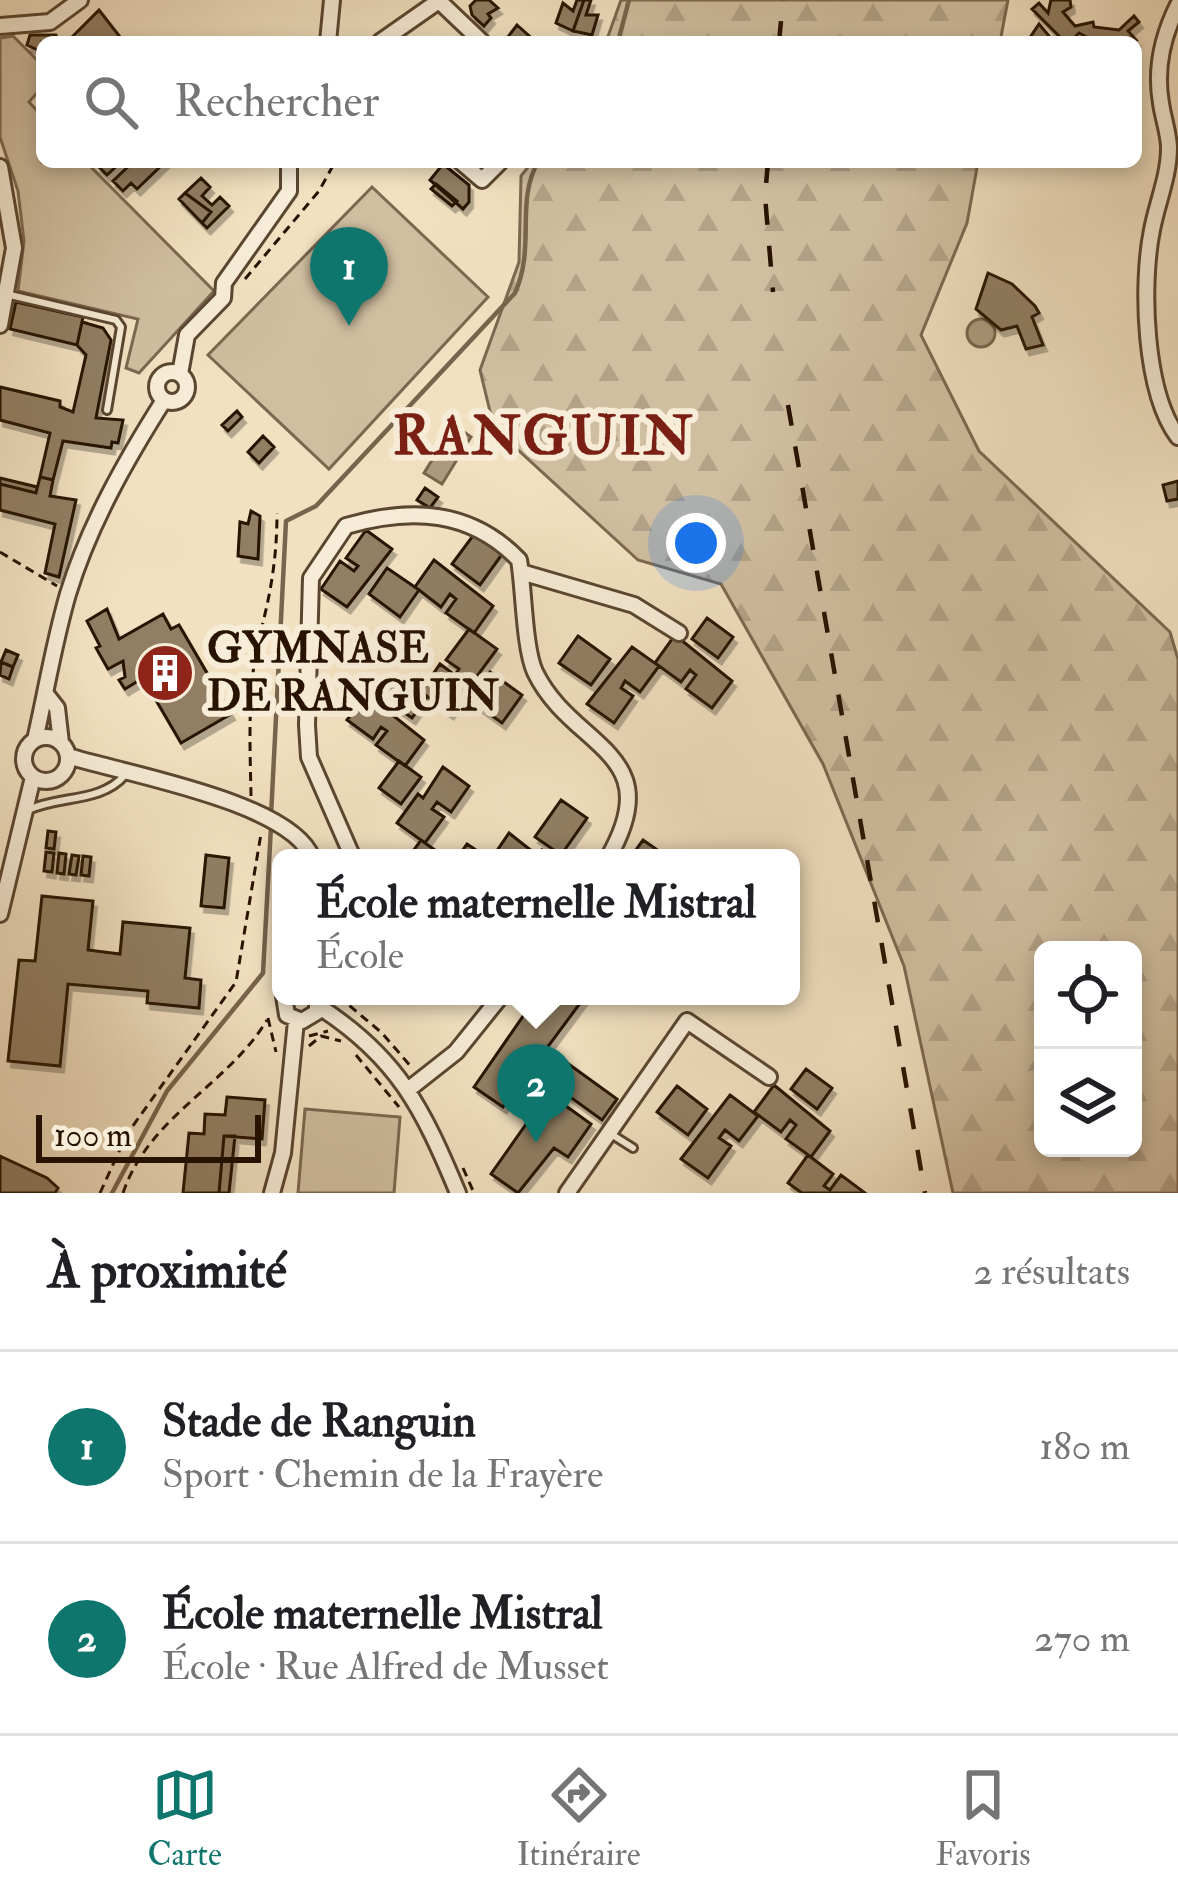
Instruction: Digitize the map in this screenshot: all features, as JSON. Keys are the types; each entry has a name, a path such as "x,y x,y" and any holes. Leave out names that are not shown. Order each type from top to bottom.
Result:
{"street":[{"path":"0,26 50,22 80,0"},
{"path":"329,36 332,0"},
{"path":"389,36 440,0 476,36"},
{"path":"1178,5 1163,36 1160,97 1170,147 1151,232 1148,297 1151,364 1168,424 1178,437"},
{"path":"0,167 14,248 0,326"},
{"path":"468,168 482,180 494,168"},
{"path":"0,914 33,777 23,761 35,740 38,709 46,694 68,593 106,502 164,400 157,388 159,379 171,372 180,374 187,335 223,298 224,283 289,191 289,169"},
{"path":"349,849 309,757 311,578 346,526 370,519 458,519 495,535 519,560 533,669 555,701 616,759 631,794 627,826 613,849"},
{"path":"521,572 634,605 679,633"},
{"path":"33,777 57,778 64,750 57,708 46,694"},
{"path":"35,740 49,737 64,750 259,815 285,830 303,849"},
{"path":"284,1005 296,1021"},
{"path":"296,1021 313,1017 317,1005"},
{"path":"323,1005 376,1049 410,1089 458,1193"},
{"path":"410,1089 456,1052 488,1005"},
{"path":"272,1193 283,1153 296,1021"},
{"path":"567,1193 687,1021 769,1077"}],"lane":[{"path":"6,294 116,320 121,327 107,410"},
{"path":"25,812 50,800 105,793 128,771"},
{"path":"608,1132 633,1148"}],"path":[{"path":"223,298 255,271 332,168"},
{"path":"100,1193 127,1133 236,982 262,831 251,796 250,740 260,635 271,611 278,513"},
{"path":"0,552 68,593"},
{"path":"348,1005 413,1069"},
{"path":"270,1015 279,1046 293,1052"},
{"path":"270,1015 274,1052 303,1049 318,1031 355,1045 359,1064 409,1114"},
{"path":"123,1193 159,1130 255,1041 270,1015"},
{"path":"293,1052 314,1037 345,1042"}],"green space":[{"path":"621,0 1008,0 1001,36 608,36"},
{"path":"13,36 36,59 36,94 29,102 36,110 36,168 92,168 214,291 139,373 126,368 138,319 18,291 24,241 18,191 0,137 0,38"},
{"path":"527,168 977,168 967,223 921,335 979,451 1170,632 1178,659 1178,1193 953,1193 904,966 823,764 721,584 638,560 494,428 480,370 519,262 521,176"},
{"path":"372,187 488,297 329,469 208,355"},
{"path":"305,1109 400,1117 394,1193 298,1193"}],"shaded area":[{"path":"981,319 991,323 995,333 991,343 981,347 971,343 967,333 971,323"},
{"path":"454,425 471,437 442,484 424,473"}],"building":[{"path":"476,0 489,0 498,8 488,14 491,18 484,26 472,15 470,6"},
{"path":"577,0 584,0 573,31 556,23 563,3 573,11"},
{"path":"584,0 591,0 586,15 598,15 592,35 573,31"},
{"path":"1051,0 1070,0 1071,7 1063,12 1075,26 1093,22 1094,27 1119,30 1134,16 1139,22 1128,31 1132,36 1059,36 1032,9 1039,3 1048,13"},
{"path":"99,10 119,36 73,36"},
{"path":"1039,24 1049,36 1031,36"},
{"path":"517,25 529,36 509,36"},
{"path":"30,35 56,36 36,36 36,49 27,45"},
{"path":"127,168 159,168 137,189 131,183 123,191 113,181"},
{"path":"440,168 448,168 469,185 469,202 463,209 430,180"},
{"path":"201,178 210,187 202,196 212,205 220,197 229,206 207,228 202,223 211,212 185,193"},
{"path":"436,184 457,201 452,206 431,189"},
{"path":"185,193 211,212 202,223 179,199"},
{"path":"988,273 1012,284 1035,306 1039,313 1032,317 1043,345 1026,349 1017,326 1001,330 976,309"},
{"path":"16,302 83,317 77,345 10,329"},
{"path":"82,322 103,328 111,340 96,418 123,420 118,443 112,442 111,448 63,441 53,480 40,477 50,433 0,420 0,387 60,401 60,407 73,412 86,355 77,345"},
{"path":"237,411 242,417 228,431 222,425"},
{"path":"263,436 274,447 259,463 248,452"},
{"path":"40,477 53,480 50,496 76,500 59,577 45,573 55,524 0,510 0,484 36,493"},
{"path":"0,478 37,487 36,493 0,484"},
{"path":"1178,481 1178,499 1167,501 1163,485"},
{"path":"425,488 438,497 430,508 417,500"},
{"path":"251,511 260,516 258,559 238,556 240,522 248,524"},
{"path":"366,530 392,549 347,607 321,589 340,561 354,571 358,566 346,558"},
{"path":"475,533 503,553 480,585 452,564"},
{"path":"434,560 493,606 474,633 446,613 456,599 450,594 441,607 415,587"},
{"path":"387,568 419,590 400,617 369,594"},
{"name":"GYMNASE DE RANGUIN","path":"107,609 119,639 163,614 171,629 179,625 231,714 181,743 143,678 125,689 119,680 125,677 123,661 108,669 96,648 100,646 87,621"},
{"path":"707,618 733,637 718,658 692,639"},
{"path":"469,629 497,649 450,713 421,692 440,664 455,675 459,669 446,660"},
{"path":"675,635 732,681 712,708 686,689 696,675 690,670 681,682 655,663"},
{"path":"578,636 610,659 591,685 559,663"},
{"path":"632,647 659,666 640,692 625,681 621,688 633,696 614,723 587,704"},
{"path":"6,650 18,655 13,667 1,662"},
{"path":"1,662 13,667 9,679 0,675"},
{"path":"490,672 522,695 502,723 470,700"},
{"path":"397,675 427,697 412,718 382,697"},
{"path":"366,694 424,740 405,766 376,745 387,731 381,727 373,739 347,720"},
{"path":"399,761 421,777 401,804 379,788"},
{"path":"443,767 469,786 451,812 437,802 432,809 444,817 425,843 397,823 418,794 423,798"},
{"path":"561,800 587,818 565,849 552,849 535,837"},
{"path":"48,831 56,832 54,849 46,848"},
{"path":"509,833 529,849 498,849"},
{"path":"46,852 54,853 52,872 44,871"},
{"path":"59,853 66,854 64,874 57,873"},
{"path":"72,855 79,856 76,875 69,874"},
{"path":"206,855 229,858 224,908 201,906"},
{"path":"83,856 91,857 89,876 81,875"},
{"path":"42,896 93,901 88,950 120,954 123,922 190,928 185,978 201,980 199,1008 147,1003 148,991 68,984 60,1066 8,1061 19,960 35,961"},
{"path":"531,1005 579,1005 503,1107 474,1087"},
{"path":"563,1060 617,1099 602,1120 548,1081"},
{"path":"806,1069 832,1088 817,1109 791,1089"},
{"path":"774,1085 830,1131 811,1157 786,1139 796,1125 790,1120 781,1132 754,1112"},
{"path":"677,1086 707,1109 688,1135 657,1112"},
{"path":"548,1093 591,1124 568,1157 554,1148 518,1193 491,1174"},
{"path":"730,1095 758,1116 739,1141 725,1130 719,1138 731,1146 708,1178 681,1159"},
{"path":"227,1097 265,1100 262,1139 224,1136 219,1193 183,1193 189,1133 204,1134 205,1114 225,1115"},
{"path":"224,1136 235,1136 229,1193 219,1193"},
{"path":"808,1155 833,1174 824,1186 830,1190 841,1175 865,1193 802,1193 788,1183"},
{"path":"0,1156 47,1178 58,1188 55,1193 0,1193"}],"waterway":[{"path":"620,36 629,0"},
{"path":"271,816 286,521 316,506 515,293 535,168"},
{"path":"112,1193 167,1091 263,973 271,827"}],"railway":[{"path":"780,36 783,0"},
{"path":"767,168 765,196 773,292"},
{"path":"788,405 925,1193"}],"place":[{"name":"Stade de Ranguin","path":"349,326"},
{"name":"GYMNASE DE RANGUIN","path":"165,673"},
{"name":"École maternelle Mistral","path":"536,1143"}],"district":[{"name":"RANGUIN","path":"544,437"}]}
